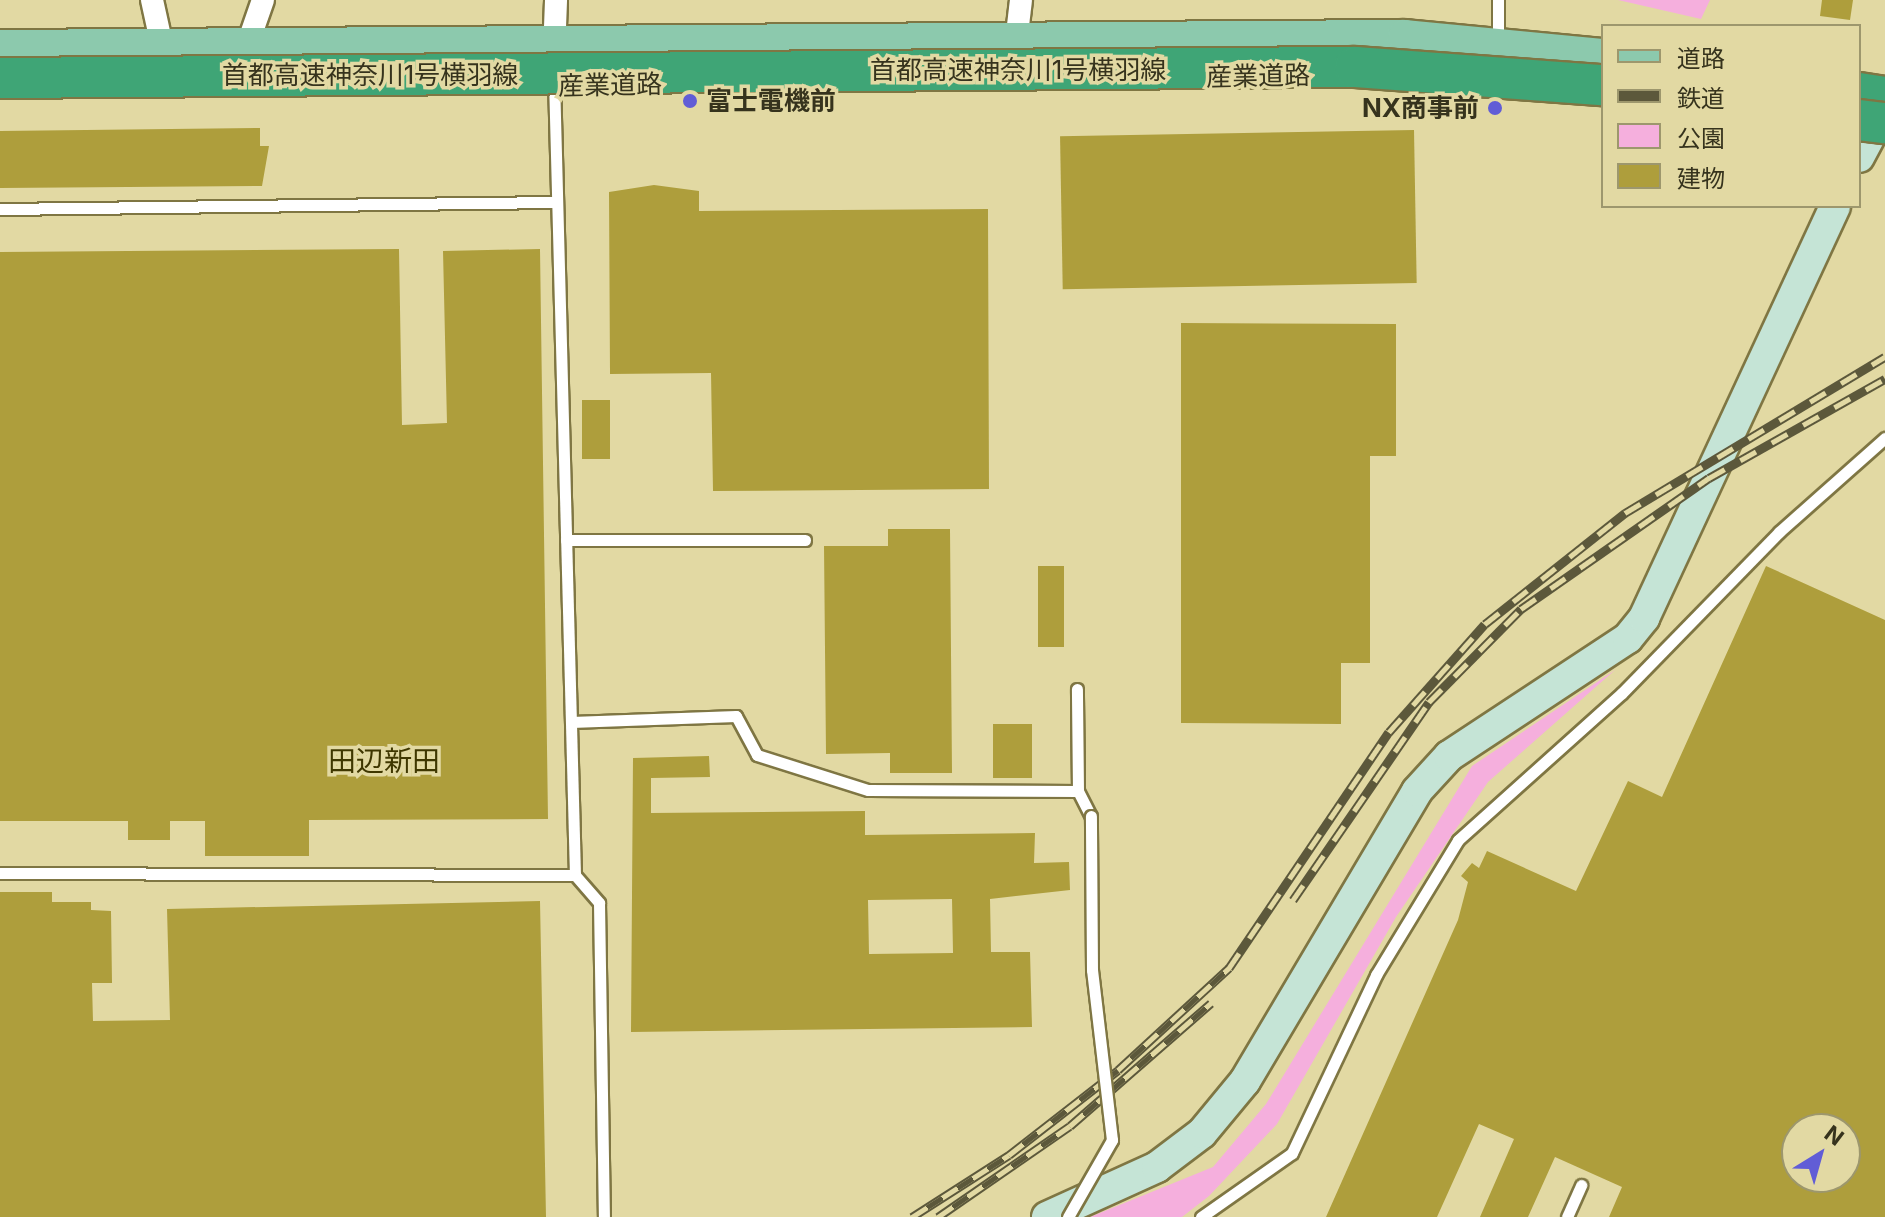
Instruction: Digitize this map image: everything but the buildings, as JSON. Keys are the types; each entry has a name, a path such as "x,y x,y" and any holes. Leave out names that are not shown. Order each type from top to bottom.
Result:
{"highway":[{"name":"首都高速神奈川1号横羽線","path":"0,49 1362,43 1601,57"},
{"name":"首都高速神奈川1号横羽線","path":"0,78 1355,67 1601,85"},
{"path":"1861,93 1885,97"}],"main road":[{"name":"産業道路","path":"0,95 554,69 1017,35 1405,37 1601,57"},
{"name":"産業道路","path":"0,49 247,46 554,69 1010,80 1421,74 1601,96"},
{"path":"1861,81 1885,84"}],"street":[{"path":"152,0 162,46"},
{"path":"247,46 263,0"},
{"path":"554,69 556,0"},
{"path":"1010,80 1021,0"},
{"path":"1047,1217 1157,1167 1202,1133 1245,1081 1343,907 1425,782 1449,756 1628,638 1644,618 1834,208"}],"lane":[{"path":"1498,0 1498,46"},
{"path":"554,69 575,875 599,903 604,1217"},
{"path":"0,209 557,202"},
{"path":"1201,1217 1292,1153 1376,975 1458,840 1664,652 1779,532 1885,438"},
{"path":"566,540 805,540"},
{"path":"1068,1217 1112,1140 1092,970 1091,816 1078,791 1077,689"},
{"path":"571,722 736,716 757,755 868,790 1078,791"},
{"path":"0,873 575,875"},
{"path":"1567,1217 1581,1185"}],"green space":[{"path":"1618,0 1710,0 1701,19"},
{"path":"1615,670 1488,782 1396,917 1277,1124 1209,1196 1182,1217 1090,1217 1213,1167 1266,1104 1472,766"}],"railway":[{"path":"912,1217 1009,1155 1118,1070 1229,968 1389,732 1485,624 1625,513 1885,357"},
{"path":"1293,900 1429,702 1521,609 1709,478 1885,379"},
{"path":"938,1217 1070,1126 1211,1003"}],"place":[{"name":"富士電機前","path":"690,101"},
{"name":"NX商事前","path":"1495,108"}],"district":[{"name":"田辺新田","path":"384,761"}]}
